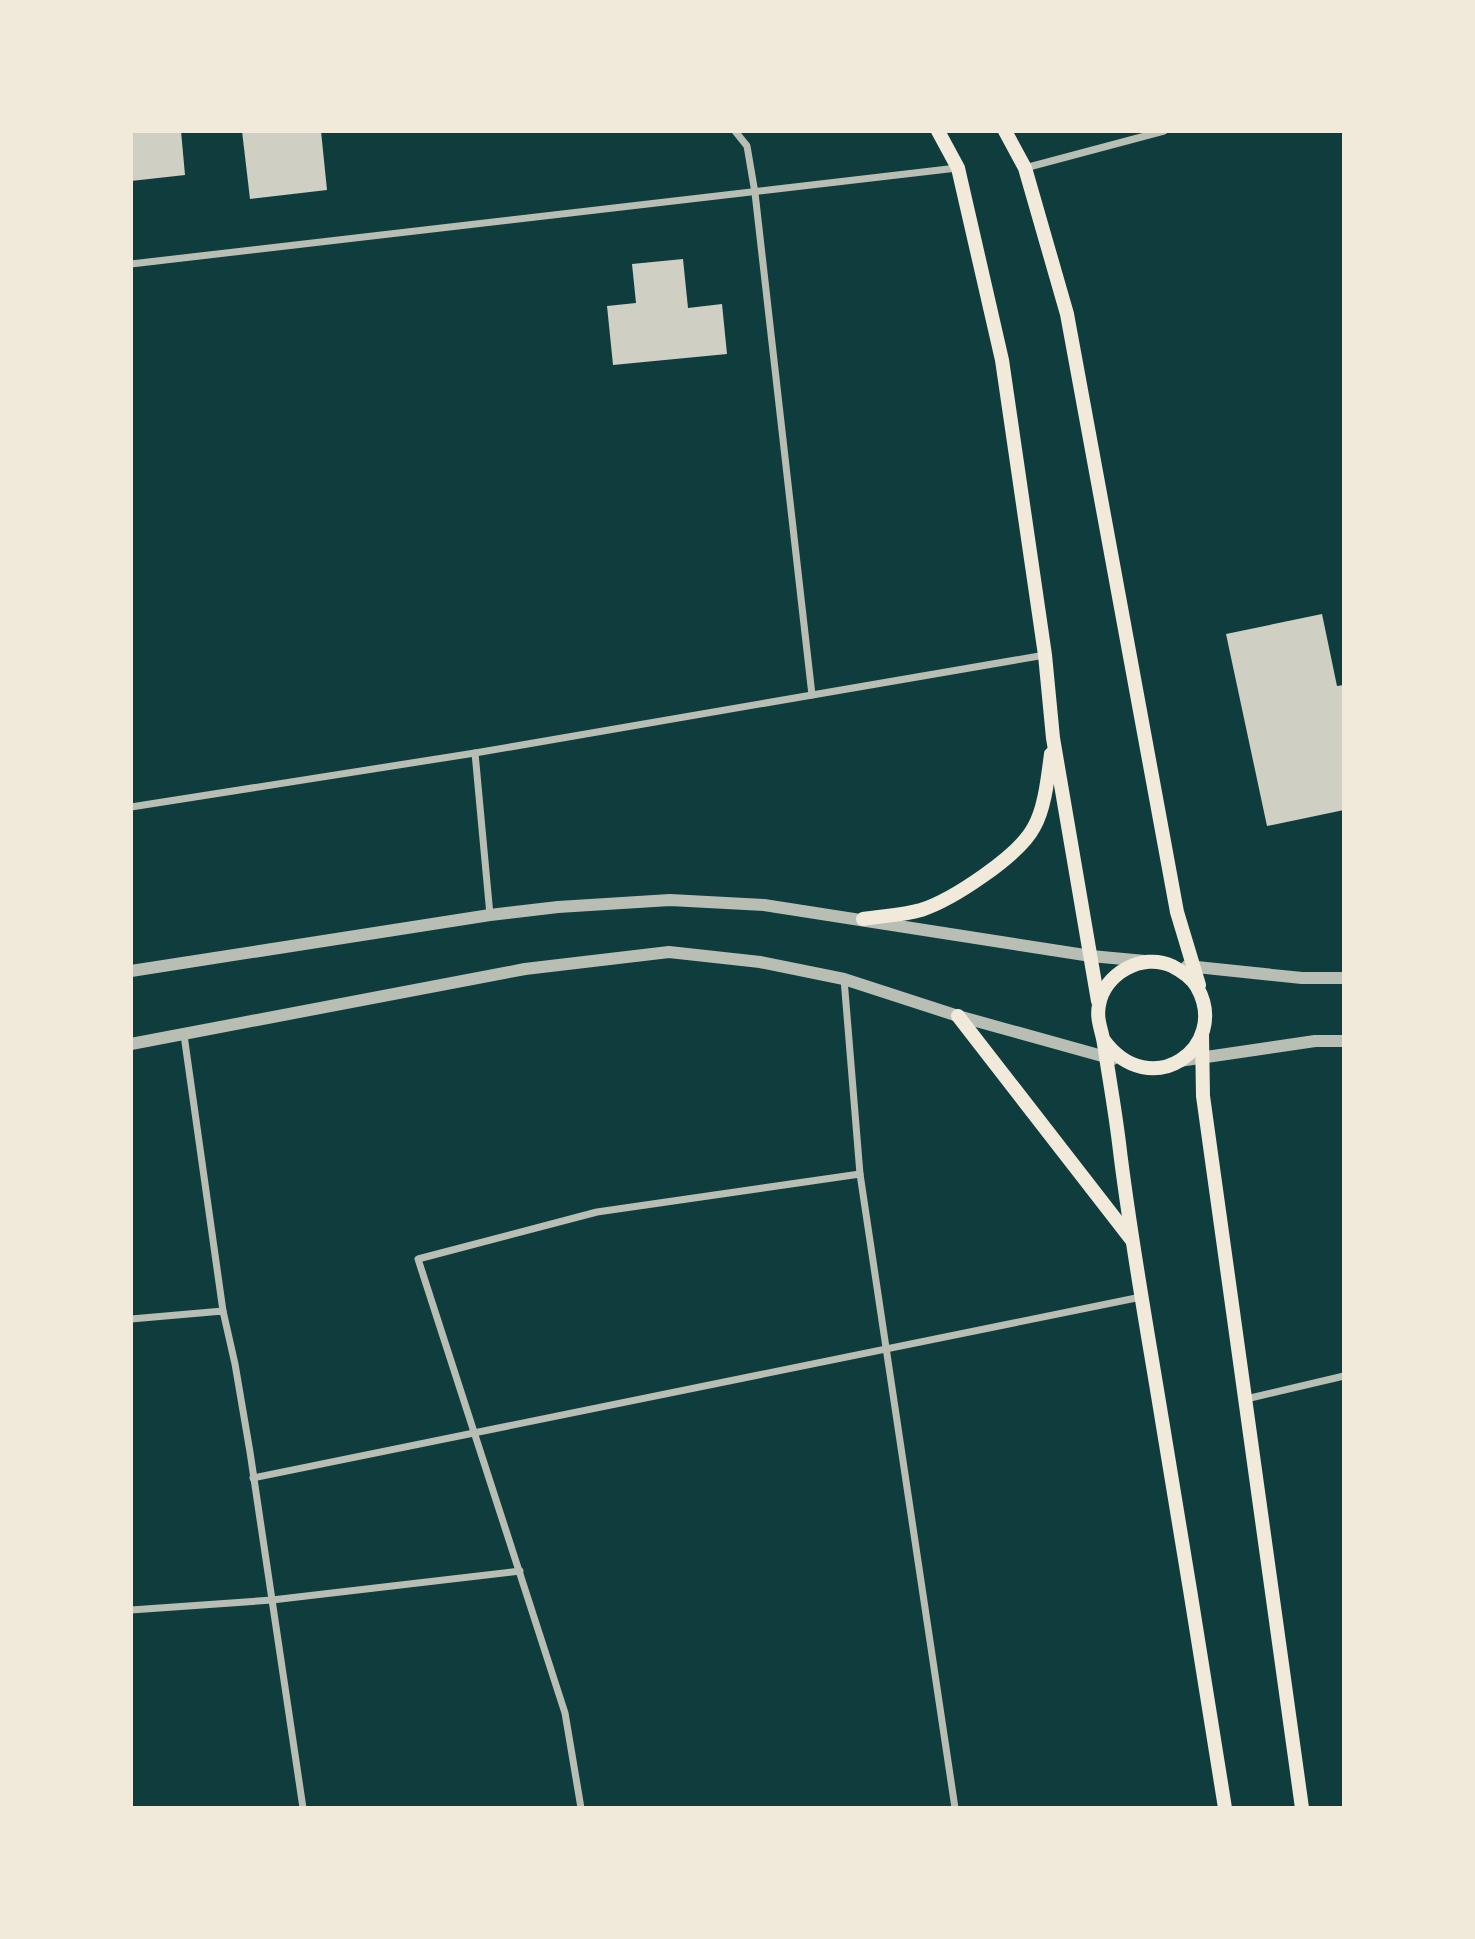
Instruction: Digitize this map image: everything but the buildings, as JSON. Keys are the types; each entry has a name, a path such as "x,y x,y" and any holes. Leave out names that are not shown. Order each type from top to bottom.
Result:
{"main road":[{"path":"938,131 958,168 1002,360 1045,655 1053,738 1099,1004 1098,1022 1114,1102 1131,1239 1225,1808"},
{"path":"1005,131 1025,168 1067,314 1175,898 1203,1000 1203,1096 1302,1808"},
{"path":"863,919 921,910 955,895 1002,863 1034,828 1046,789 1053,738"},
{"path":"1099,1004 1105,988 1117,974 1132,965 1149,961 1167,964 1183,971 1195,984 1203,1000"},
{"path":"958,1016 1131,1239"},
{"path":"1103,1039 1114,1053 1128,1064 1145,1069 1163,1068 1179,1061 1193,1050 1202,1035"}],"street":[{"path":"735,131 747,146 755,193 812,695"},
{"path":"1025,168 1164,131"},
{"path":"131,264 958,168"},
{"path":"131,807 475,753 1045,655"},
{"path":"475,753 490,915"},
{"path":"131,971 490,915 670,900 764,905 1091,956 1149,961"},
{"path":"131,1044 525,969 669,952 760,962 844,979 958,1016 1128,1064"},
{"path":"1167,964 1301,978 1344,978"},
{"path":"844,979 860,1174 956,1808"},
{"path":"184,1035 223,1311 235,1364 303,1808"},
{"path":"1179,1061 1315,1041 1344,1041"},
{"path":"581,1808 565,1713 418,1259 597,1212 860,1174"},
{"path":"253,1478 1142,1297"},
{"path":"131,1320 223,1311"},
{"path":"1246,1399 1344,1376"},
{"path":"131,1609 272,1600 520,1571"}]}
